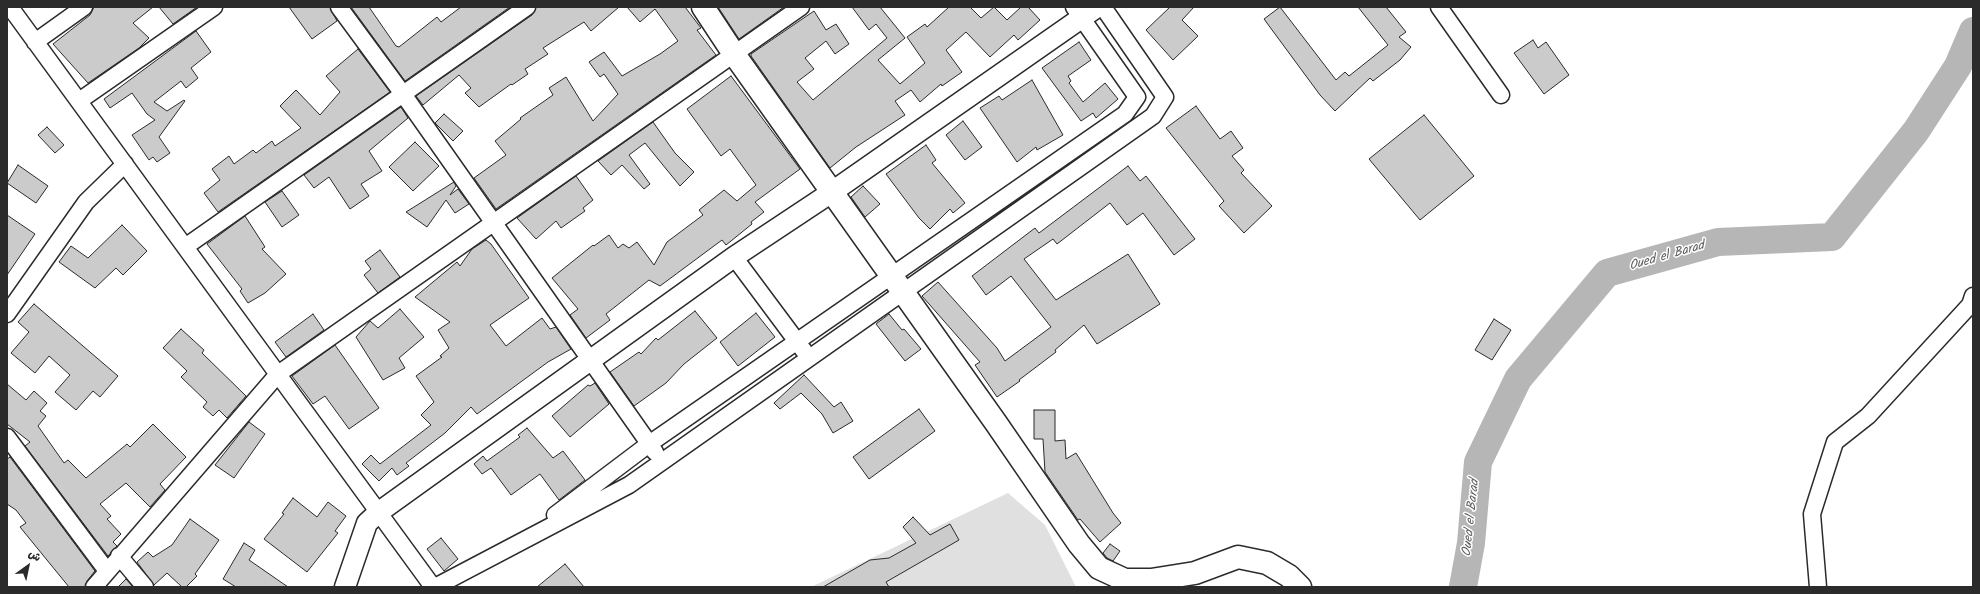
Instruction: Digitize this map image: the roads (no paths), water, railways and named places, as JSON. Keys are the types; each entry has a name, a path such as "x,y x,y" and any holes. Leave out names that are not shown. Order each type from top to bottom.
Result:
{"main road":[{"path":"703,7 734,54 996,423 1078,544 1099,568 1125,580 1151,580 1195,573 1238,556 1267,563 1289,576 1300,587"}],"street":[{"path":"10,7 378,512 434,587 629,485 809,357 897,284 1125,114 1137,97 1084,11 832,192 734,257 378,512 367,523 345,587"},
{"path":"35,42 84,7"},
{"path":"79,101 214,7"},
{"path":"339,7 403,94 661,461"},
{"path":"185,247 527,7"},
{"path":"94,587 278,374 801,7"},
{"path":"516,544 649,444 797,342 897,284 1153,116 1165,97 1103,7"},
{"path":"1439,7 1501,95"},
{"path":"7,314 86,202 124,164"},
{"path":"734,257 809,357"},
{"path":"1818,587 1812,514 1835,442 1868,416 1970,304 1973,296"},
{"path":"7,437 107,571"},
{"path":"120,556 145,587"}],"waterway":[{"name":"Oued el Barad","path":"1463,587 1471,543 1478,462 1518,379 1607,273 1718,242 1832,237 1916,131 1958,66 1973,31"}]}
